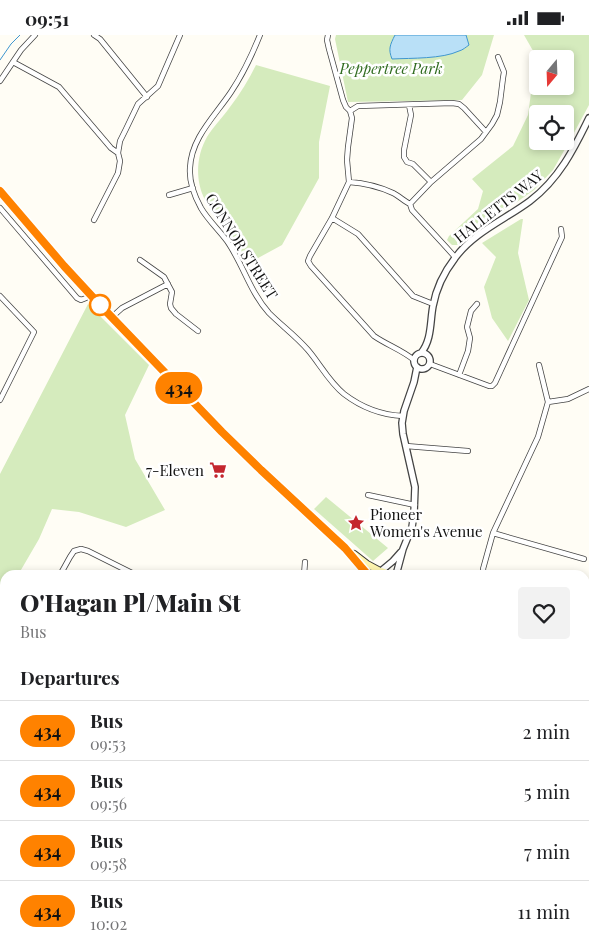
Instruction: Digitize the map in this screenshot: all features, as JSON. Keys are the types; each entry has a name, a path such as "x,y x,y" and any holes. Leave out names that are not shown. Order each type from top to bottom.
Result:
{"main road":[{"path":"0,191 89,294 232,442 345,548 364,570"},
{"path":"345,548 379,570"}],"street":[{"path":"0,81 21,49 35,35"},
{"path":"94,35 100,39 147,97"},
{"path":"94,220 118,173 120,141 138,104 158,86 180,35"},
{"name":"CONNOR STREET","path":"260,35 243,73 230,94 202,131 194,149 190,169 193,188 202,210 227,241 239,260 252,290 269,313 298,339 330,380 342,393 358,404 380,413 403,416"},
{"path":"328,35 328,49 343,100 352,118 347,160 349,182 308,261 374,336 383,343 408,355 421,354 430,358 430,363"},
{"path":"410,204 431,182 481,139 492,124 497,115 500,102 504,72 498,57"},
{"path":"13,62 59,87 111,148 118,153"},
{"path":"350,111 358,106 459,104 486,132"},
{"path":"410,105 411,115 404,157 407,162 413,164 431,182"},
{"name":"HALLETTS WAY","path":"421,354 429,335 434,304 446,270 469,243 545,189 562,169 589,118"},
{"path":"349,182 387,190 396,194 410,204 412,210 456,257"},
{"path":"169,195 193,188"},
{"path":"0,207 77,298 81,300 89,294"},
{"path":"332,218 358,233 412,296 434,304"},
{"path":"430,363 489,386 495,383 562,237 561,229"},
{"path":"140,260 164,277 172,292 171,308 198,331"},
{"path":"112,317 122,308 168,284"},
{"path":"0,400 34,332 1,300"},
{"path":"459,375 468,351 470,338 467,327 471,311 477,304"},
{"path":"397,570 412,527 415,505 415,487 403,434 403,416 419,368 421,354"},
{"path":"419,368 427,367 430,363"},
{"path":"483,570 494,533 538,437 548,402 539,365"},
{"path":"548,402 568,399 589,389"},
{"path":"406,446 468,451"},
{"path":"368,495 415,505"},
{"path":"494,533 584,559"},
{"path":"63,570 74,551 81,549 126,570"},
{"path":"382,570 403,549"},
{"path":"304,570 305,562"}],"green space":[{"name":"Peppertree Park","path":"336,35 494,35 482,75 462,100 348,102 335,39"},
{"path":"524,35 589,35 589,105 574,133 574,105 529,105 531,95 574,95 574,50 533,50"},
{"path":"256,65 330,86 319,142 319,178 282,245 247,264 233,236 205,200 198,177 198,169 203,144 237,97"},
{"path":"529,108 529,150 564,150 553,170 534,190 487,221 458,245 452,245 447,240 449,236 478,209 483,191 472,179 513,146 528,115"},
{"path":"523,219 518,253 529,300 508,341 492,318 484,287 496,257 482,243"},
{"path":"88,304 149,365 125,415 135,459 165,510 126,527 79,512 52,509 39,539 21,570 0,570 0,474"},
{"path":"326,497 388,548 373,561 314,509"}],"water":[{"path":"395,35 466,35 469,45 452,54 427,58 392,59 390,47"}],"waterway":[{"path":"0,60 20,35"}],"bus line":[{"name":"434","path":"0,191 64,266 222,432 345,548 365,570"}],"place":[{"name":"7-Eleven","path":"218,470"},
{"name":"Pioneer Women's Avenue","path":"356,523"}]}
